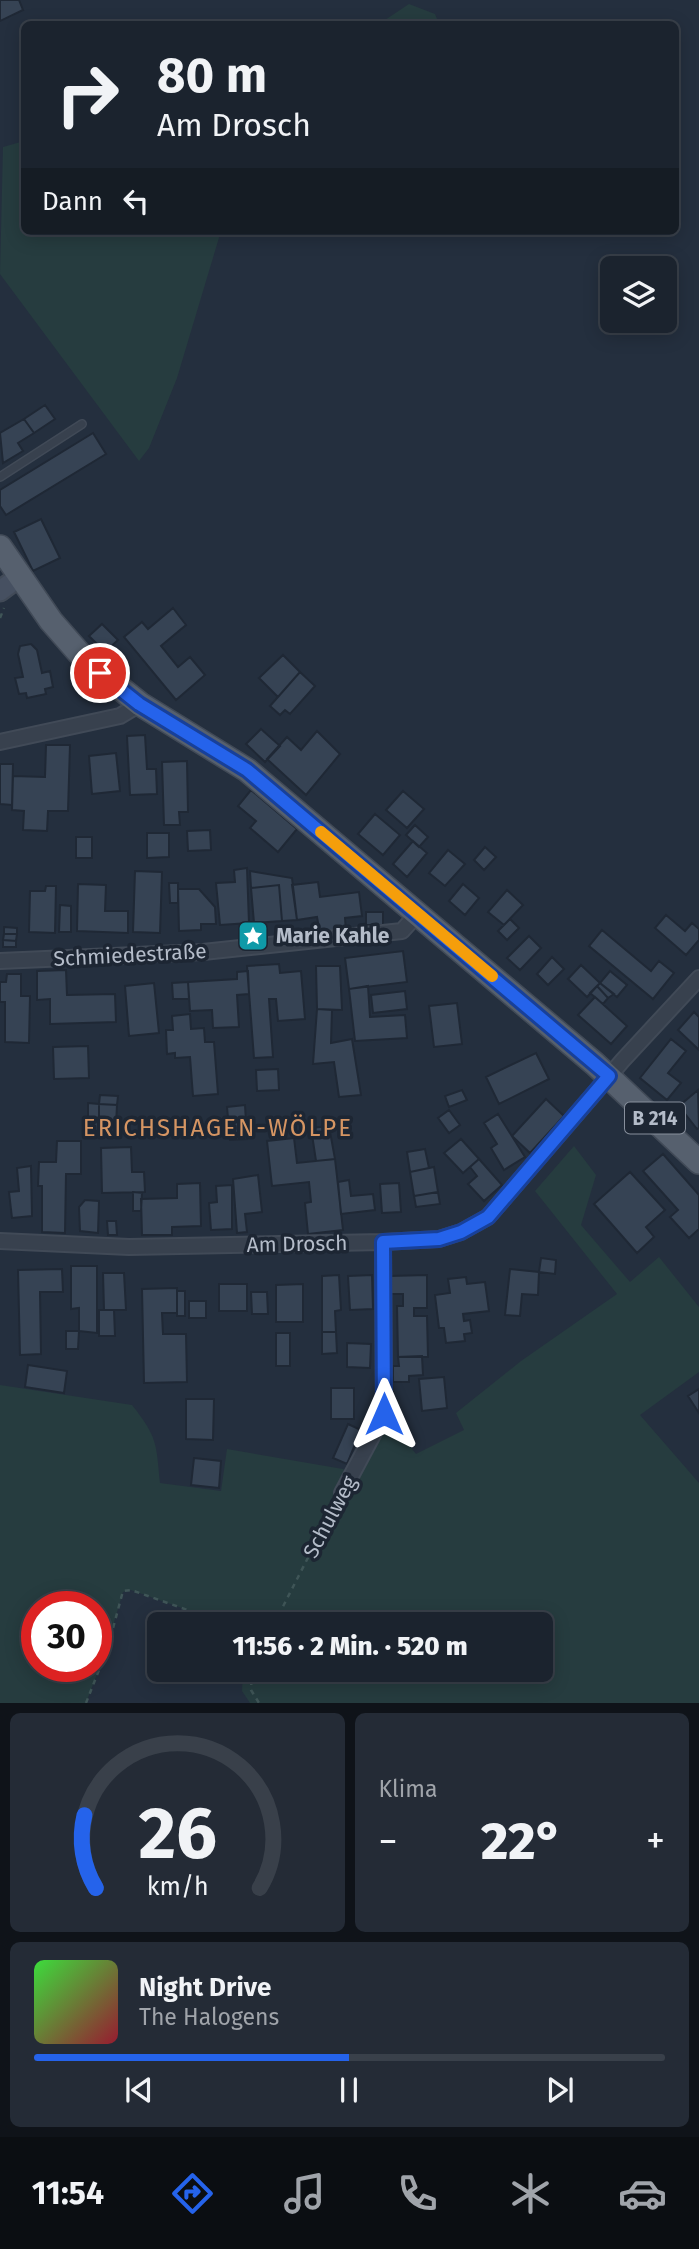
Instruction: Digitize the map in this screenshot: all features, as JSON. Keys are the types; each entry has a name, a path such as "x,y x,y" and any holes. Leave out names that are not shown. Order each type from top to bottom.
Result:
{"main road":[{"name":"B 214","path":"0,547 51,621 86,661 139,704 247,770 419,912 609,1076 699,1163"}],"street":[{"path":"0,591 20,576"},
{"path":"0,742 120,716 139,704"},
{"name":"Schmiedestraße","path":"0,961 203,951 402,931 419,912"},
{"name":"Am Drosch","path":"0,1241 129,1247 383,1242 439,1239 461,1232 488,1217 609,1076 699,978"},
{"name":"Schulweg","path":"342,1493 384,1414 383,1242"}],"lane":[{"path":"0,477 82,424"}],"path":[{"name":"Schulweg","path":"280,1612 342,1493"},
{"path":"86,1703 108,1647 123,1591 131,1590 193,1612"},
{"path":"251,1682 251,1690 259,1703"}],"green space":[{"path":"409,4 435,14 438,21 384,21"},
{"path":"21,142 21,235 220,235 177,378 149,448 139,461 0,274 3,147"},
{"path":"574,1146 596,1175 581,1225 630,1282 659,1257 699,1307 699,1372 640,1415 699,1483 699,1703 250,1703 242,1691 242,1682 553,1682 553,1612 193,1612 131,1590 123,1592 112,1629 112,1591 21,1591 21,1682 94,1682 86,1703 0,1703 0,1385 132,1405 147,1425 154,1441 160,1483 221,1491 227,1449 343,1469 352,1475 384,1414 416,1454 464,1430 456,1413 521,1361 617,1294 535,1191"}],"building":[{"path":"0,0 19,0 23,10 0,21"},
{"path":"45,405 55,419 34,433 24,419"},
{"path":"24,419 34,433 18,443 23,451 3,463 0,433"},
{"path":"93,433 106,454 6,515 0,506 0,490"},
{"path":"41,519 60,558 33,571 14,532"},
{"path":"173,608 186,625 161,646 178,667 190,657 205,675 176,700 124,637 142,622 148,629"},
{"path":"102,624 118,640 105,652 89,636"},
{"path":"31,644 37,650 42,673 50,671 53,687 45,689 46,694 27,698 26,693 19,694 15,678 23,677 18,654 20,646"},
{"path":"283,655 300,672 278,697 259,678"},
{"path":"300,672 315,686 290,714 285,710 280,715 270,706"},
{"path":"261,729 280,746 265,762 246,744"},
{"path":"317,731 340,754 306,795 267,759 287,737 301,750"},
{"path":"145,735 147,769 156,769 157,794 130,795 127,736"},
{"path":"46,745 70,745 68,811 48,811 47,831 23,830 24,811 12,810 13,776 45,777"},
{"path":"116,753 120,791 92,794 89,756"},
{"path":"187,761 188,812 179,812 180,825 164,825 162,762"},
{"path":"0,764 13,764 12,805 0,804"},
{"path":"251,790 297,829 278,852 250,828 256,821 238,806"},
{"path":"403,791 424,809 407,828 386,810"},
{"path":"375,814 400,835 383,855 358,834"},
{"path":"415,825 428,837 419,847 406,835"},
{"path":"210,830 211,850 188,851 187,831"},
{"path":"147,833 169,833 169,857 147,858"},
{"path":"76,837 92,837 92,858 76,858"},
{"path":"413,841 427,853 407,877 393,864"},
{"path":"485,847 496,857 484,870 474,860"},
{"path":"448,850 465,864 445,886 429,873"},
{"path":"247,868 249,923 220,925 216,883 235,882 234,870"},
{"path":"135,871 162,872 160,933 133,932"},
{"path":"250,871 292,878 297,920 282,921 279,885 251,888"},
{"path":"318,882 320,897 359,892 362,916 345,918 346,931 320,934 317,917 297,920 292,885"},
{"path":"169,883 178,883 178,903 170,903"},
{"path":"78,884 106,885 105,911 128,911 128,933 77,931"},
{"path":"463,884 479,898 465,915 449,901"},
{"path":"279,885 282,921 254,923 251,888"},
{"path":"46,886 56,886 55,933 29,932 30,891 45,891"},
{"path":"178,889 199,889 215,907 216,924 201,924 201,930 179,931"},
{"path":"507,890 523,905 504,925 488,912"},
{"path":"60,905 71,906 71,932 59,932"},
{"path":"366,912 383,912 383,925 366,925"},
{"path":"666,915 685,931 692,923 699,929 699,940 686,955 655,928"},
{"path":"510,919 519,928 507,940 498,931"},
{"path":"4,927 17,928 17,934 4,934"},
{"path":"602,930 651,971 659,961 674,973 653,999 589,946"},
{"path":"4,934 17,934 16,941 3,940"},
{"path":"529,936 541,948 520,970 507,958"},
{"path":"3,940 16,941 16,947 3,947"},
{"path":"403,951 407,982 349,989 345,958"},
{"path":"552,957 564,969 548,985 537,974"},
{"path":"279,964 280,973 301,971 305,1019 278,1021 276,999 269,999 273,1057 254,1058 247,966"},
{"path":"581,965 600,983 587,997 568,979"},
{"path":"316,966 340,966 342,1010 317,1009"},
{"path":"66,970 67,995 115,994 116,1022 50,1024 50,999 37,1000 37,971"},
{"path":"248,971 249,994 237,995 239,1027 213,1028 212,1010 190,1011 188,982 237,979 237,972"},
{"path":"610,971 627,985 617,997 600,983"},
{"path":"7,974 21,974 21,996 30,996 29,1043 5,1042 5,1002 0,1002 0,982 6,982"},
{"path":"188,982 189,999 173,999 172,983"},
{"path":"154,983 159,1033 129,1036 125,986"},
{"path":"600,983 614,994 608,998 597,986"},
{"path":"368,986 370,1017 405,1015 407,1038 355,1041 349,989"},
{"path":"597,986 608,998 603,1004 590,993"},
{"path":"405,991 407,1009 373,1013 371,995"},
{"path":"595,997 627,1026 611,1044 578,1015"},
{"path":"457,1003 462,1044 434,1047 429,1006"},
{"path":"317,1009 332,1010 331,1043 352,1039 361,1095 339,1097 334,1062 313,1064"},
{"path":"694,1012 699,1017 699,1050 678,1030"},
{"path":"190,1014 191,1029 204,1028 205,1042 214,1042 218,1094 193,1096 190,1057 175,1058 175,1053 167,1054 166,1030 173,1030 172,1016"},
{"path":"671,1039 686,1051 668,1073 681,1083 667,1100 640,1078"},
{"path":"88,1046 89,1078 54,1079 53,1047"},
{"path":"536,1053 549,1079 499,1104 486,1077"},
{"path":"278,1069 279,1090 257,1091 256,1070"},
{"path":"462,1090 467,1100 449,1107 445,1096"},
{"path":"698,1090 699,1128 697,1129 679,1106"},
{"path":"100,1095 118,1096 117,1105 99,1104"},
{"path":"546,1099 564,1116 530,1153 512,1136"},
{"path":"88,1103 99,1104 99,1131 88,1130"},
{"path":"99,1104 117,1105 116,1125 99,1124"},
{"path":"245,1105 247,1139 230,1140 227,1107"},
{"path":"449,1110 460,1125 449,1133 438,1118"},
{"path":"498,1114 525,1157 504,1170 491,1148 497,1144 484,1123"},
{"path":"329,1126 335,1159 316,1161 311,1128"},
{"path":"294,1138 297,1163 335,1159 343,1230 308,1234 305,1203 311,1202 309,1182 272,1186 267,1141"},
{"path":"461,1139 479,1159 463,1173 444,1153"},
{"path":"57,1141 81,1141 81,1174 66,1174 65,1233 42,1232 42,1186 38,1186 39,1162 56,1162"},
{"path":"131,1147 132,1172 144,1172 145,1192 102,1193 101,1148"},
{"path":"425,1149 429,1168 410,1172 407,1152"},
{"path":"663,1154 699,1195 699,1229 689,1238 670,1217 678,1210 643,1171"},
{"path":"479,1159 502,1185 484,1201 468,1184 477,1176 470,1167"},
{"path":"31,1166 32,1216 12,1218 9,1192 19,1191 17,1168"},
{"path":"434,1167 438,1192 414,1196 410,1172"},
{"path":"630,1172 665,1210 646,1227 654,1237 637,1253 594,1204"},
{"path":"258,1175 262,1212 245,1214 247,1232 237,1233 233,1179"},
{"path":"349,1180 351,1196 373,1194 375,1210 341,1214 338,1182"},
{"path":"200,1183 201,1226 172,1227 172,1235 142,1235 141,1199 177,1198 177,1184"},
{"path":"399,1183 401,1212 382,1213 380,1184"},
{"path":"232,1185 232,1229 211,1230 209,1203 217,1202 216,1186"},
{"path":"133,1192 142,1193 141,1211 133,1211"},
{"path":"438,1192 440,1204 416,1207 414,1196"},
{"path":"85,1200 99,1201 98,1233 80,1231 79,1207"},
{"path":"107,1221 116,1221 117,1235 108,1235"},
{"path":"541,1258 556,1260 555,1274 539,1272"},
{"path":"71,1266 97,1266 97,1333 79,1331 79,1308 71,1309"},
{"path":"62,1269 63,1292 40,1292 41,1354 20,1355 18,1270"},
{"path":"510,1269 539,1272 538,1295 522,1294 520,1316 505,1315"},
{"path":"103,1273 124,1273 126,1310 104,1310"},
{"path":"339,1275 341,1310 335,1311 336,1332 322,1332 322,1276"},
{"path":"372,1275 373,1309 350,1310 348,1276"},
{"path":"427,1275 427,1308 414,1308 414,1316 427,1316 428,1357 398,1357 397,1306 403,1306 403,1294 389,1294 389,1276"},
{"path":"466,1277 467,1284 485,1282 489,1311 463,1314 464,1321 470,1320 472,1333 464,1334 465,1341 446,1343 444,1328 439,1328 435,1295 450,1293 448,1279"},
{"path":"219,1284 247,1284 247,1311 219,1311"},
{"path":"303,1284 303,1322 276,1322 276,1285"},
{"path":"177,1288 177,1313 162,1313 163,1334 186,1334 187,1382 144,1383 142,1289"},
{"path":"177,1291 185,1291 185,1316 177,1316"},
{"path":"251,1292 267,1292 268,1314 252,1314"},
{"path":"189,1301 206,1301 206,1318 189,1318"},
{"path":"99,1310 114,1310 115,1336 99,1336"},
{"path":"66,1331 79,1331 78,1349 66,1349"},
{"path":"322,1332 336,1332 337,1353 322,1354"},
{"path":"276,1333 290,1333 290,1366 276,1366"},
{"path":"347,1343 371,1344 370,1368 347,1367"},
{"path":"422,1356 423,1375 409,1376 409,1382 393,1382 393,1366 399,1366 398,1357"},
{"path":"28,1365 67,1371 64,1393 25,1387"},
{"path":"444,1377 447,1408 422,1411 419,1379"},
{"path":"331,1388 354,1388 354,1419 331,1419"},
{"path":"699,1389 699,1413 688,1396"},
{"path":"186,1399 214,1399 213,1440 186,1439"},
{"path":"348,1424 361,1430 347,1464 333,1458"},
{"path":"194,1458 221,1461 219,1488 191,1485"}],"slow traffic":[{"path":"321,832 492,976"}],"place":[{"name":"Marie Kahle","path":"253,936"}],"district":[{"name":"ERICHSHAGEN-WÖLPE","path":"218,1128"}],"route":[{"path":"100,673 139,704 247,770 419,912 609,1076 488,1217 461,1232 439,1239 383,1242 384,1414"}]}
